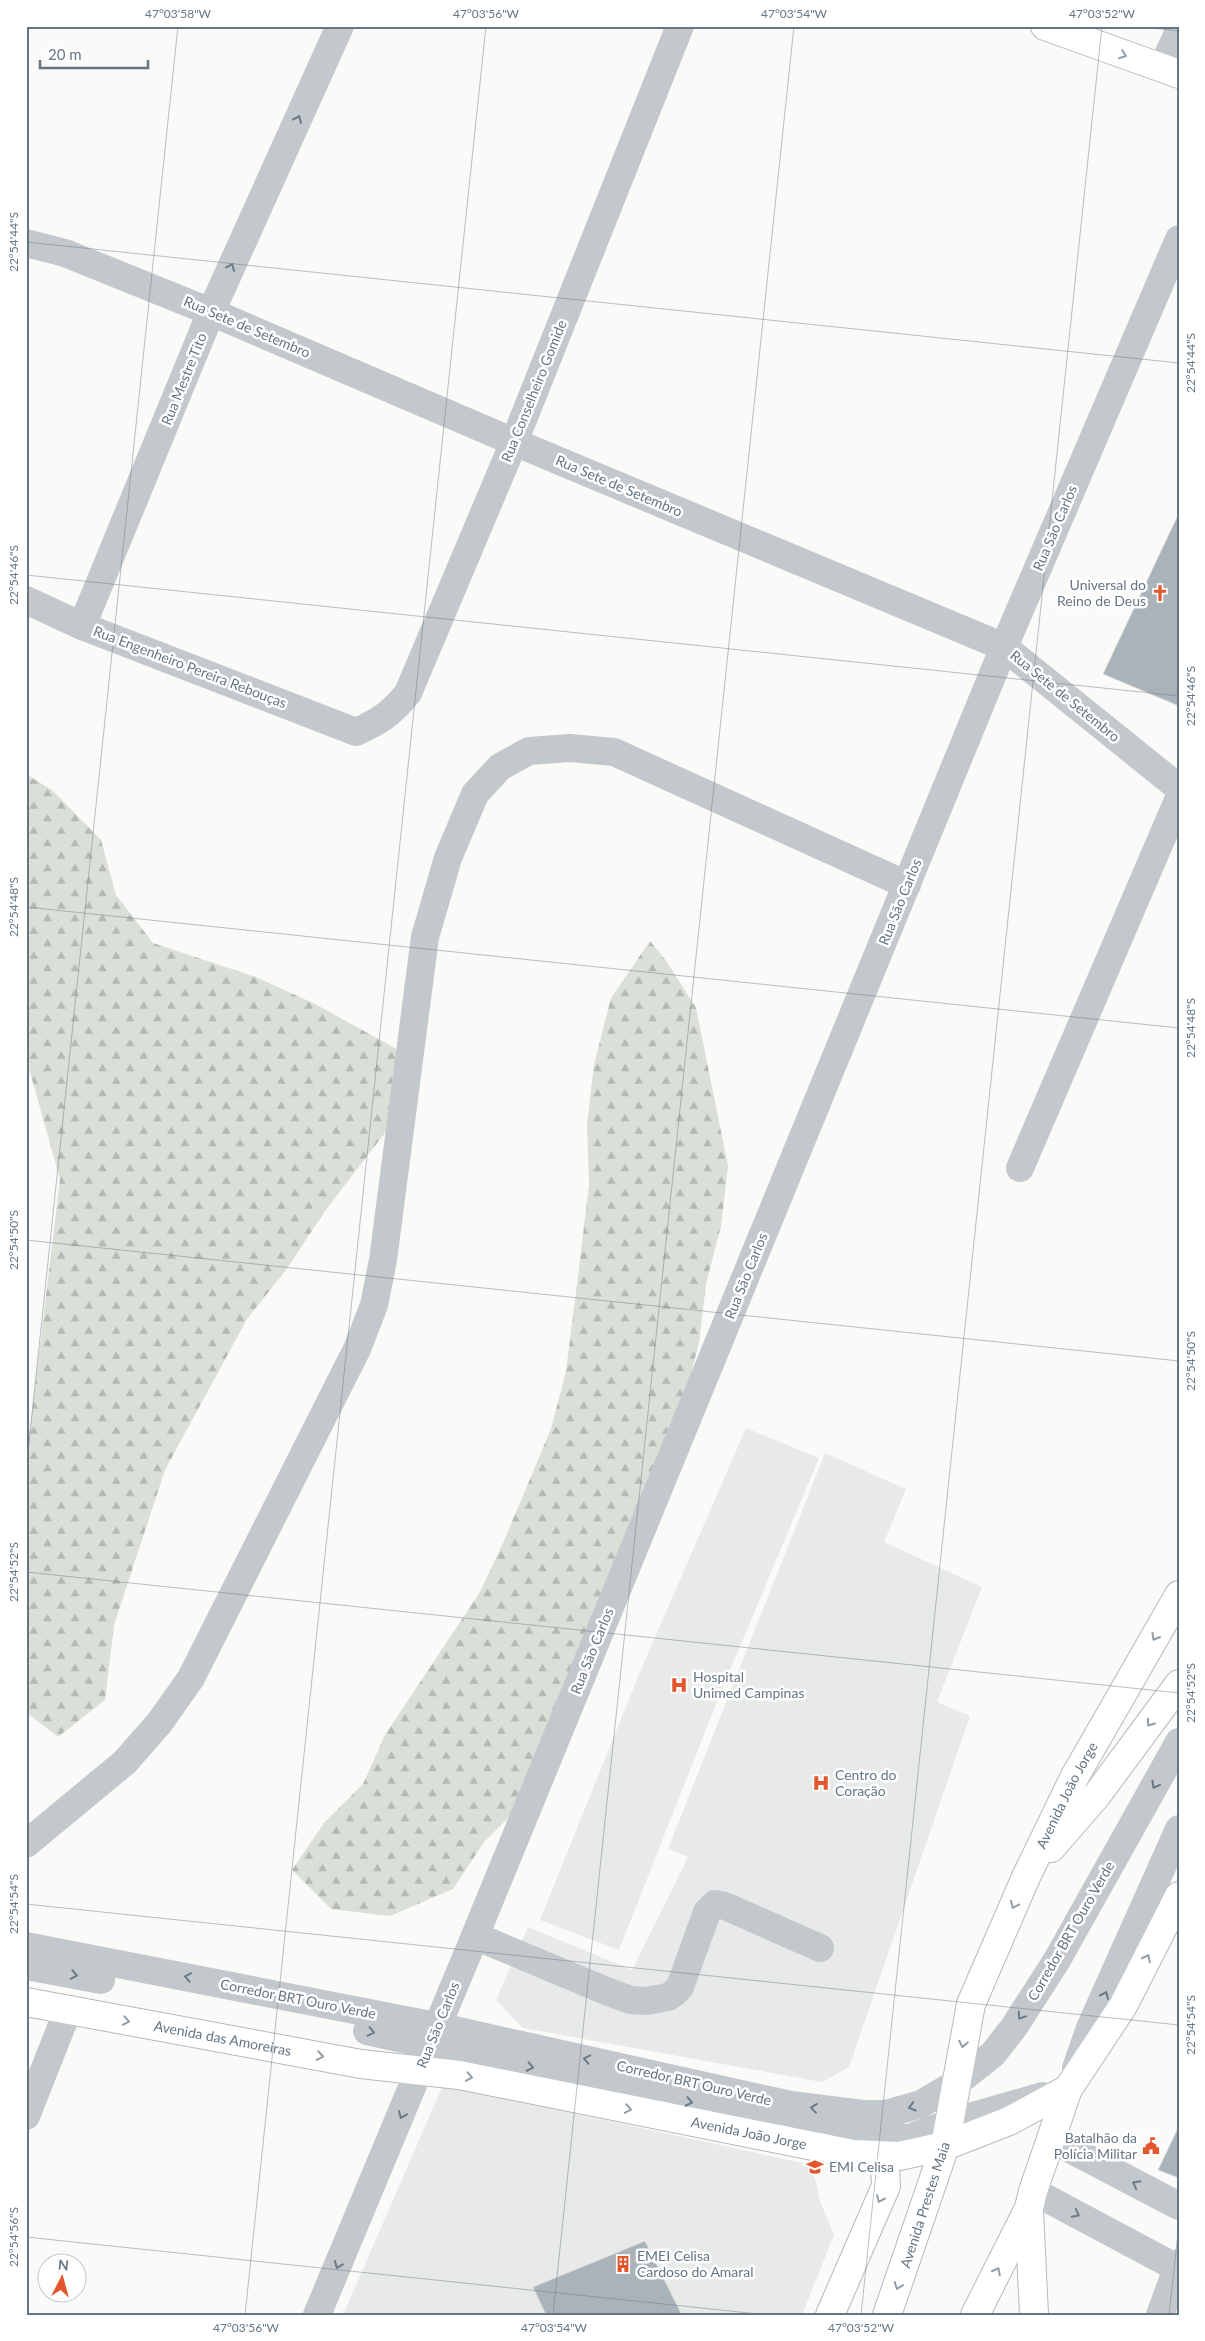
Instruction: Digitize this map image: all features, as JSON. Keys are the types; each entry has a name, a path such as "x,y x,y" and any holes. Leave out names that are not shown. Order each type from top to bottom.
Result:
{"main road":[{"path":"1045,26 1170,71"},
{"name":"Avenida João Jorge","path":"971,2004 1026,1877 1074,1778 1179,1595"},
{"path":"1026,1877 1097,1796 1179,1684"},
{"name":"Avenida João Jorge","path":"1031,2200 1068,2089 1123,2006 1179,1896"},
{"name":"Avenida das Amoreiras","path":"26,2002 361,2064 421,2070"},
{"name":"Avenida Prestes Maia","path":"887,2315 947,2134 971,2004"},
{"name":"Avenida João Jorge","path":"421,2070 853,2154 899,2156 947,2134 1009,2121 1068,2089"},
{"path":"830,2315 886,2186 885,2168 875,2155"},
{"path":"975,2315 1031,2200"},
{"path":"1031,2200 1034,2315"}],"street":[{"name":"Rua Mestre Tito","path":"82,626 211,312 340,26"},
{"name":"Rua Conselheiro Gomide","path":"356,732 379,722 393,711 408,693 514,442 680,26"},
{"path":"1170,71 1179,31"},
{"name":"Rua São Carlos","path":"317,2315 421,2070 433,2035 1004,647 1179,239"},
{"name":"Rua Sete de Setembro","path":"26,243 65,253 211,312 514,442 1004,647 1179,788"},
{"name":"Rua Engenheiro Pereira Rebouças","path":"26,600 82,626 356,732"},
{"path":"26,1844 126,1762 160,1722 191,1678 357,1349 374,1305 383,1260 425,937 448,858 475,794 500,767 529,751 570,748 614,752 907,885"},
{"path":"1020,1168 1179,798"},
{"name":"Corredor BRT Ouro Verde","path":"26,1946 433,2035 790,2105 863,2114 886,2114 921,2104 955,2084 993,2054 1057,1960 1179,1742"},
{"path":"1068,2089 1090,2028 1179,1828"},
{"path":"475,1936 611,1993 631,2000 646,2001 668,1997 680,1987 707,1912 715,1904 725,1906 820,1948"},
{"name":"Corredor BRT Ouro Verde","path":"26,1966 353,2028 433,2035 766,2119 856,2136 909,2138 947,2134"},
{"path":"26,2116 68,2010"},
{"path":"1051,2139 1179,2206"},
{"path":"1031,2200 1178,2266 1160,2315"}],"shaded area":[{"name":"Hospital Unimed Campinas","path":"746,1428 819,1458 718,1699 619,1950 540,1920 640,1672"},
{"name":"Centro do Coração","path":"825,1453 906,1489 884,1542 982,1587 937,1702 970,1716 849,2067 822,2082 523,2028 496,2000 528,1927 632,1970 688,1857 668,1849"},
{"path":"443,2085 812,2165 820,2201 834,2235 802,2315 343,2315"}],"green space":[{"path":"26,774 53,791 101,840 116,895 153,943 256,977 317,1005 418,1061 401,1112 325,1211 286,1270 247,1319 165,1470 114,1625 105,1700 58,1737 26,1712 26,1462 60,1179 26,1058"},
{"path":"650,941 667,962 696,1008 728,1166 721,1226 706,1284 699,1343 666,1468 523,1803 484,1842 453,1889 390,1916 331,1909 292,1870 324,1823 363,1784 385,1735 480,1592 503,1543 551,1429 566,1371 581,1252 589,1184 587,1124 594,1065 611,998"}],"building":[{"name":"Universal do Reino de Deus","path":"1179,513 1179,706 1103,674"},
{"path":"1179,2126 1179,2178 1158,2170"},
{"name":"EMEI Celisa Cardoso do Amaral","path":"645,2241 682,2315 546,2315 533,2287"}],"place":[{"name":"Universal do Reino de Deus","path":"1160,593"},
{"name":"Hospital Unimed Campinas","path":"679,1685"},
{"name":"Centro do Coração","path":"821,1783"},
{"name":"Batalhão da Polícia Militar","path":"1151,2146"},
{"name":"EMI Celisa","path":"815,2167"},
{"name":"EMEI Celisa Cardoso do Amaral","path":"623,2264"}]}
